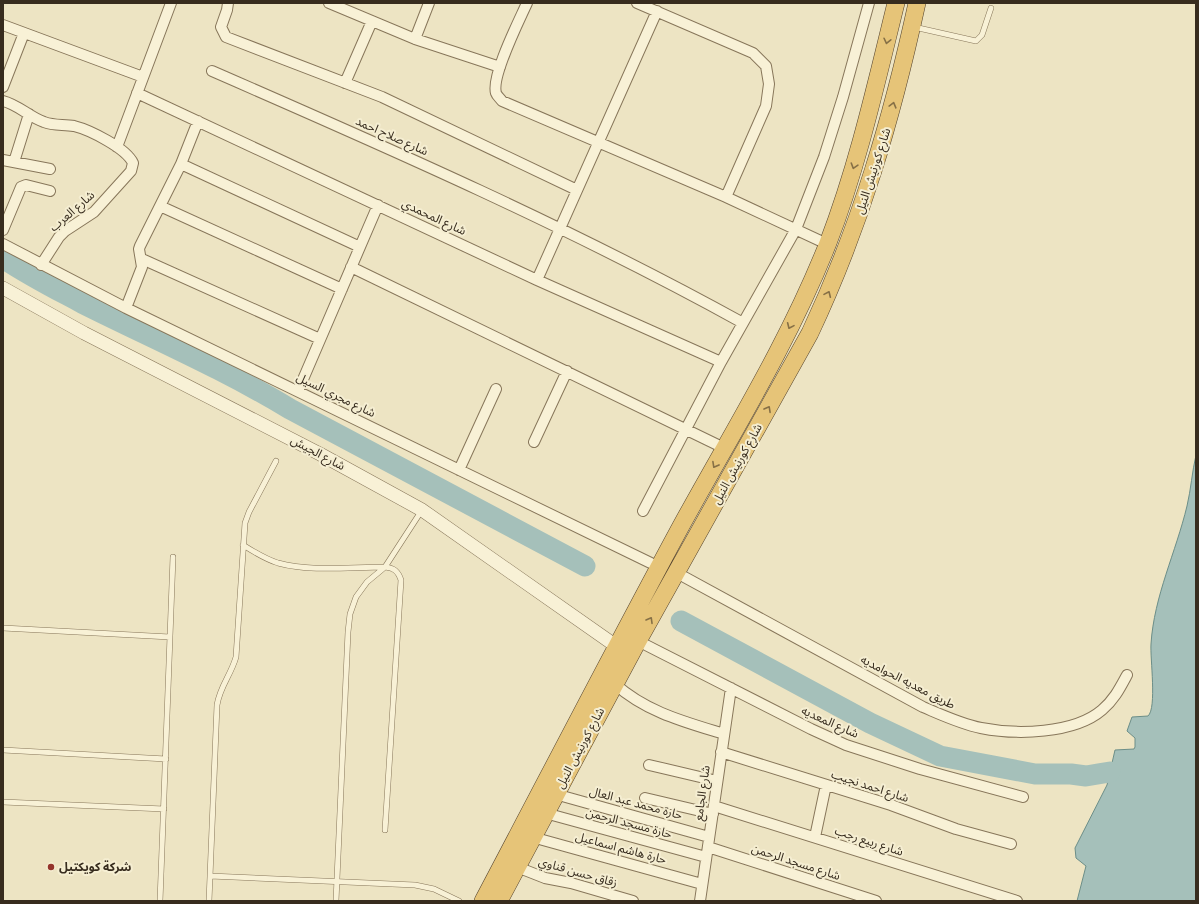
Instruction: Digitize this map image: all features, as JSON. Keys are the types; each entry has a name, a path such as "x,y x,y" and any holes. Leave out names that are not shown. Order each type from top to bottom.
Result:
{"highway":[{"name":"شارع كورنيش النيل","path":"483,901 616,646 782,344 827,244 863,136 896,3"},
{"name":"شارع كورنيش النيل","path":"499,901 638,641 810,333 829,294 846,253 870,184 891,114 917,3"},
{"path":"892,22 911,27"}],"street":[{"path":"3,101 17,106 49,124 69,125 83,129 117,147 171,3"},
{"path":"228,3 222,26 226,37 382,97 577,190"},
{"path":"329,3 415,39 500,67"},
{"path":"415,39 429,3"},
{"path":"527,3 500,67 496,85 496,94 502,101 726,197 827,244"},
{"path":"637,3 753,53 766,66 769,84 766,106 726,197"},
{"path":"643,511 743,323 796,229 824,157 843,97 869,3"},
{"path":"537,280 657,11"},
{"path":"345,83 372,21"},
{"path":"3,24 143,77"},
{"path":"3,87 24,33"},
{"name":"شارع صلاح احمد","path":"212,71 416,160 560,228 665,280 743,323"},
{"name":"شارع المحمدي","path":"137,93 537,280 722,362"},
{"path":"14,162 29,114"},
{"path":"126,308 142,267 142,259 139,249 181,164 198,121"},
{"name":"شارع العرب","path":"41,265 59,237 65,231 94,212 132,171 132,160 117,147"},
{"path":"3,160 50,169"},
{"path":"181,164 360,247"},
{"path":"3,230 21,187 26,185 50,191"},
{"path":"298,391 378,205"},
{"path":"160,206 342,289"},
{"name":"شارع مجري السيل","path":"3,244 126,308 659,567"},
{"path":"142,259 320,338"},
{"path":"351,267 724,448"},
{"name":"شارع الجيش","path":"3,288 84,333 320,454 422,510 616,646"},
{"path":"534,442 567,371"},
{"path":"459,470 496,389"},
{"name":"طريق معديه الحوامديه","path":"677,573 923,707 951,719 981,728 1011,732 1042,730 1084,722 1102,710 1117,694 1127,675"},
{"name":"شارع المعديه","path":"638,641 811,729 846,745 920,769 1023,797"},
{"path":"615,684 633,698 653,710 724,734"},
{"name":"شارع الجامع","path":"703,900 702,884 731,688"},
{"name":"شارع احمد نجيب","path":"721,752 891,805 956,829 1011,844"},
{"path":"649,765 717,781"},
{"path":"815,838 826,785"},
{"name":"حارة محمد عبد العال","path":"555,794 708,847"},
{"name":"شارع ربيع رجب","path":"645,798 713,810 815,838 1016,901"},
{"name":"حارة مسجد الرحمن","path":"545,813 708,847"},
{"name":"حارة هاشم اسماعيل","path":"532,837 702,884"},
{"name":"شارع مسجد الرحمن","path":"708,847 876,901"},
{"name":"زقاق حسن قناوي","path":"517,867 545,878 571,883 633,901"}],"lane":[{"path":"911,27 976,41 982,35 991,8"},
{"path":"209,901 217,705 223,683 236,657 242,544 245,523 248,512 276,461"},
{"path":"336,901 350,614 356,597 366,582 385,567 422,510"},
{"path":"242,544 259,555 277,563 296,567 385,567 392,568 398,573 401,580 385,830"},
{"path":"160,901 173,557"},
{"path":"3,628 170,637"},
{"path":"3,750 166,759"},
{"path":"3,802 164,809"},
{"path":"210,876 425,887 443,893 459,901"}],"water":[{"path":"1196,455 1196,901 1077,901 1086,866 1076,858 1075,848 1107,785 1115,750 1134,749 1135,747 1135,738 1127,731 1132,717 1148,716 1151,711 1153,693 1151,644 1153,626 1161,591 1187,506"}],"waterway":[{"path":"3,258 32,276 82,303 240,380 290,409 585,566"},
{"path":"681,621 870,723 940,756 1035,774 1071,774 1086,776 1110,772"}],"place":[{"name":"شركة كويكتيل","path":"51,867"}]}
